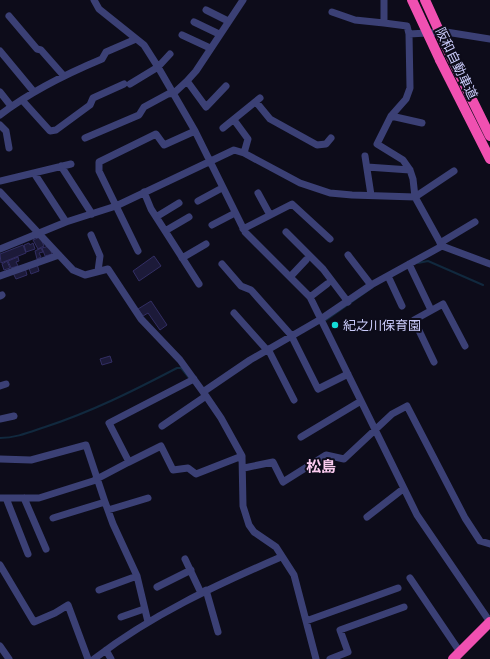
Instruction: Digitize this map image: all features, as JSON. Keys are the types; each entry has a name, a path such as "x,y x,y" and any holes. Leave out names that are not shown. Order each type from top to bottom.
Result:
{"highway":[{"name":"阪和自動車道","path":"412,0 440,60 490,159"},
{"name":"阪和自動車道","path":"425,0 490,136"},
{"path":"456,656 490,622"}],"street":[{"path":"94,0 100,9 144,45 174,93 243,230 310,297 417,515 490,622"},
{"path":"85,138 139,115 144,107 168,94 174,93 196,71 219,34 243,0"},
{"path":"384,0 384,23"},
{"path":"206,10 228,22"},
{"path":"332,12 354,20 407,26 409,34 410,88 401,106 391,116 377,144 403,160 410,170 413,179 415,197 441,245 490,264"},
{"path":"9,16 37,49 41,50 63,75"},
{"path":"194,22 219,34"},
{"path":"409,34 446,32 490,39"},
{"path":"182,35 210,48"},
{"path":"0,115 11,106 63,75 102,59 106,52 136,38"},
{"path":"0,51 34,92"},
{"path":"22,100 50,131 56,130 90,105 93,98 127,84 158,67 170,54"},
{"path":"187,81 206,107 226,86"},
{"path":"0,92 11,106"},
{"path":"223,128 258,100 270,119 317,145 326,144 331,138"},
{"path":"391,116 422,124"},
{"path":"234,120 248,139 244,153"},
{"path":"0,125 6,131 9,148"},
{"path":"138,251 99,171 99,162 156,134 164,145 194,131"},
{"path":"0,249 66,222 116,206 234,150 244,153 300,183 323,190 352,195 415,197 454,172"},
{"path":"365,156 371,195"},
{"path":"0,181 71,164"},
{"path":"61,166 92,214"},
{"path":"367,167 410,170"},
{"path":"34,173 66,222"},
{"path":"198,201 222,188"},
{"path":"0,192 77,272 85,275 108,269 141,319 167,346 192,380 205,394 221,418 242,456 244,468 243,506 249,525 254,532 276,547 281,557 294,575 316,659"},
{"path":"144,192 156,217 199,284"},
{"path":"258,193 270,215"},
{"path":"156,217 179,203"},
{"path":"243,230 292,204 330,239"},
{"path":"212,225 235,213"},
{"path":"165,231 189,217"},
{"path":"162,426 205,394 269,351 348,302 371,285 410,266 474,222"},
{"path":"286,232 323,269 348,302"},
{"path":"91,235 100,256 98,271"},
{"path":"182,258 206,244"},
{"path":"0,276 59,255"},
{"path":"348,255 371,285"},
{"path":"290,277 306,260"},
{"path":"222,264 240,286 251,290 292,338 318,389 348,374"},
{"path":"410,266 432,310"},
{"path":"389,277 402,306"},
{"path":"310,297 327,284"},
{"path":"434,362 414,320 432,310 444,304 465,346"},
{"path":"234,313 269,351 294,400"},
{"path":"129,462 109,423 192,380"},
{"path":"301,437 361,401"},
{"path":"244,468 272,462 283,482 326,455 344,459 376,431 392,414 407,406 465,518 480,541 490,544"},
{"path":"0,419 14,416"},
{"path":"0,459 31,460 86,445 108,510 137,576 148,622"},
{"path":"28,554 3,498 39,498 97,479 161,446 172,470 188,468 196,474 242,456"},
{"path":"367,517 403,488"},
{"path":"24,498 46,549"},
{"path":"108,510 148,498"},
{"path":"53,518 105,502"},
{"path":"94,659 148,622 204,591 281,557"},
{"path":"185,559 204,591 218,632"},
{"path":"0,565 34,622 55,613 68,605 88,659"},
{"path":"157,586 191,570"},
{"path":"99,590 137,576"},
{"path":"410,578 456,656"},
{"path":"306,621 398,588"},
{"path":"330,659 348,652 340,630 404,607"},
{"path":"121,617 144,609"},
{"path":"0,646 10,659"},
{"path":"106,650 111,659"}],"building":[{"path":"40,237 44,246 38,249 33,240"},
{"path":"29,243 30,245 33,243 35,249 26,252 24,245"},
{"path":"23,245 26,253 1,263 0,254"},
{"path":"49,246 52,254 45,256 42,248"},
{"path":"41,248 43,252 39,253 41,257 37,259 35,251"},
{"path":"154,256 161,266 139,281 133,271"},
{"path":"18,257 19,261 16,262 18,266 11,268 8,261"},
{"path":"7,261 10,268 4,270 2,264"},
{"path":"37,264 39,271 31,274 29,268"},
{"path":"25,268 27,275 16,279 13,273"},
{"path":"151,301 167,325 160,330 148,313 143,316 138,309"},
{"path":"110,356 112,362 102,365 100,359"}],"waterway":[{"path":"418,263 428,261 483,285"},
{"path":"326,320 373,287"},
{"path":"0,438 23,434 79,415 128,393 177,368 181,368 189,378"}],"place":[{"name":"紀之川保育園","path":"335,325"}],"district":[{"name":"松島","path":"321,467"}]}
